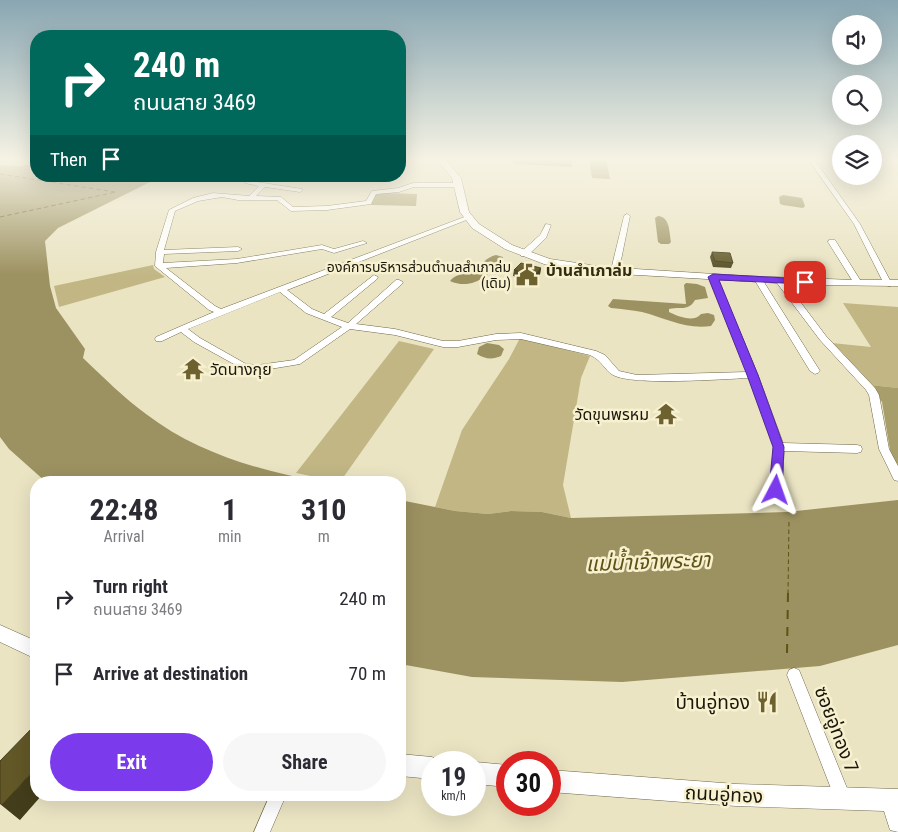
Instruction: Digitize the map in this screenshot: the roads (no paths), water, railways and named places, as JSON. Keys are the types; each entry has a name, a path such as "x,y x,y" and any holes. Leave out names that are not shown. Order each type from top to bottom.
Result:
{"street":[{"path":"159,266 160,252 172,210 190,200 200,198"},
{"path":"238,198 279,198 291,209 327,208 369,203 371,198"},
{"path":"461,198 466,218 480,231 524,254 557,264 758,280 893,283"},
{"path":"838,198 893,283"},
{"path":"615,270 627,216"},
{"path":"159,339 221,312 466,218"},
{"path":"524,254 543,236 548,226"},
{"path":"832,242 858,283"},
{"path":"159,266 237,261 322,247 334,251 364,244"},
{"path":"160,252 238,249"},
{"path":"159,266 212,308 221,312"},
{"path":"324,318 374,276"},
{"path":"713,277 753,375 778,447 776,490"},
{"path":"758,280 815,371"},
{"path":"780,281 823,338 870,388 874,395 884,449 898,478"},
{"path":"182,328 197,340 244,366 258,368 297,362 348,326 399,282"},
{"path":"281,289 309,311 324,318 348,326 395,332 443,344 458,344 508,336 521,336 593,353 602,357 616,373 637,378 753,375"},
{"path":"778,447 857,449"},
{"path":"0,633 30,647"},
{"name":"ซอยอู่ทอง 7","path":"794,675 843,798"},
{"path":"406,766 421,767"},
{"name":"ถนนอู่ทอง","path":"561,782 736,795 895,800"},
{"path":"895,800 898,822"},
{"path":"262,832 275,801"}],"water":[{"path":"0,198 118,198 58,228 45,241 50,286 56,308 85,349 83,358 138,408 166,428 229,458 292,476 39,476 9,449 0,437"},
{"path":"779,198 801,198 805,206 803,208 780,204"},
{"path":"658,216 667,222 671,242 669,244 658,242 655,218"},
{"path":"496,255 503,257 503,260 480,280 466,284 450,281 457,275 472,271"},
{"path":"686,283 705,287 708,298 695,300 687,307 669,309 669,312 681,317 690,318 708,313 714,315 715,320 711,326 685,325 642,312 608,306 613,299 686,304 684,285"},
{"path":"487,343 499,345 504,349 501,356 489,358 477,354 479,347"},
{"name":"แม่น้ำเจ้าพระยา","path":"898,500 898,645 820,666 622,682 472,677 406,665 406,501 455,511 488,514 511,511 542,512 571,518 787,512"}],"place":[{"name":"องค์การบริหารส่วนตำบลสำเภาล่ม (เดิม)","path":"527,275"},
{"name":"วัดนางกุย","path":"193,369"},
{"name":"วัดขุนพรหม","path":"666,414"},
{"name":"บ้านอู่ทอง","path":"767,702"}],"district":[{"name":"บ้านสำเภาล่ม","path":"589,270"}]}
